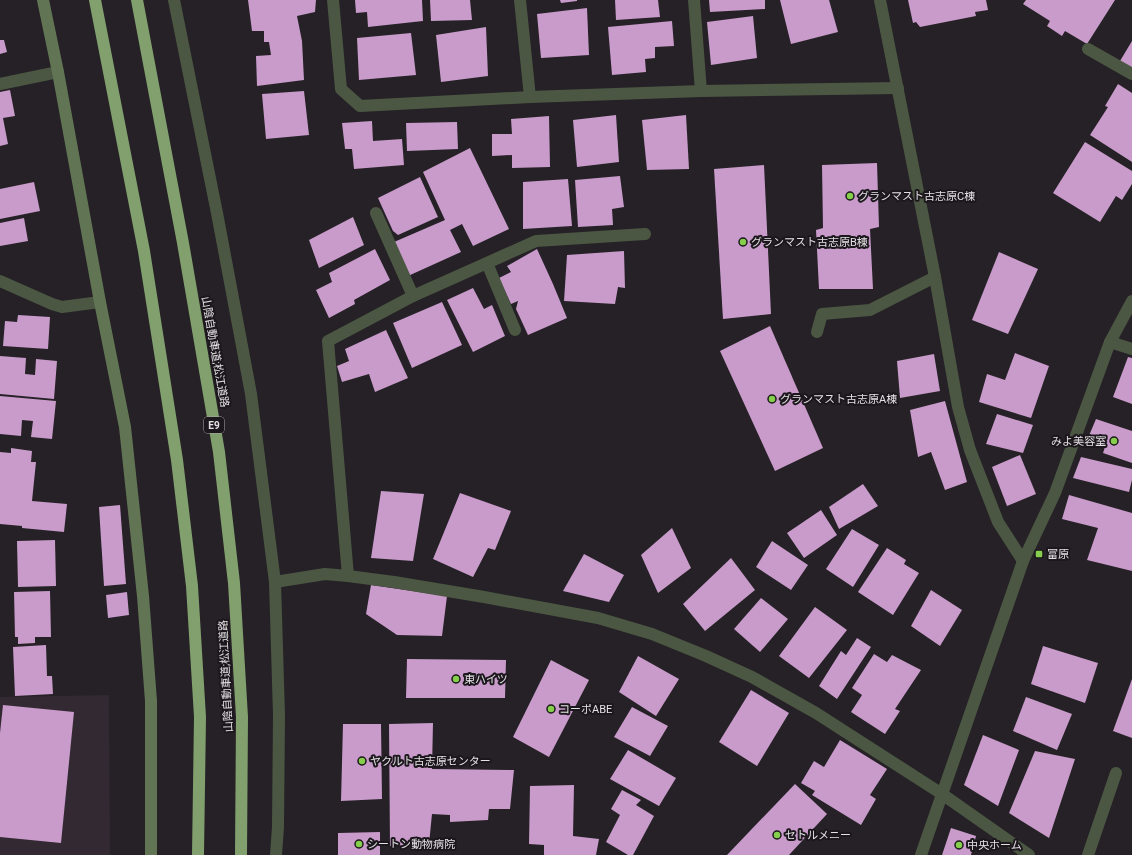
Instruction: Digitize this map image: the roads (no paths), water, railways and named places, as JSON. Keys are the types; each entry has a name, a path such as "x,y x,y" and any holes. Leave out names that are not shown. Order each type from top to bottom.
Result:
{"highway":[{"path":"95,0 144,251 177,460 192,586 200,717 198,855"},
{"name":"山陰自動車道;松江道路","path":"137,0 181,235 219,452 234,583 242,716 241,855"}],"street":[{"path":"43,0 125,427 143,596 151,701 150,855"},
{"path":"174,0 217,213 251,394 275,582 279,715 278,827 276,855"},
{"path":"333,0 341,89 360,106 530,97 701,91 898,88"},
{"path":"520,0 530,97"},
{"path":"694,0 701,91"},
{"path":"880,0 935,277 958,407 970,450 998,522 1023,561"},
{"path":"1088,49 1132,74"},
{"path":"0,84 58,72"},
{"path":"376,213 413,296"},
{"path":"348,576 328,341 413,296 536,241 645,234"},
{"path":"487,263 515,330"},
{"path":"817,332 822,314 870,310 935,277"},
{"path":"0,281 62,307 100,302"},
{"path":"921,855 1023,561 1056,493 1110,342 1132,301"},
{"path":"1110,342 1132,349"},
{"path":"275,582 325,574 348,576 484,596 598,618 652,634 752,677 816,713 942,794 1030,855"},
{"path":"1088,855 1116,773"}],"place":[{"name":"グランマスト古志原C棟","path":"850,196"},
{"name":"グランマスト古志原B棟","path":"743,242"},
{"name":"グランマスト古志原A棟","path":"772,399"},
{"name":"みよ美容室","path":"1114,441"},
{"name":"富原","path":"1039,554"},
{"name":"東ハイツ","path":"456,679"},
{"name":"コーポABE","path":"551,709"},
{"name":"ヤクルト古志原センター","path":"362,761"},
{"name":"セトルメニー","path":"777,835"},
{"name":"シートン動物病院","path":"359,844"},
{"name":"中央ホーム","path":"959,845"}]}
